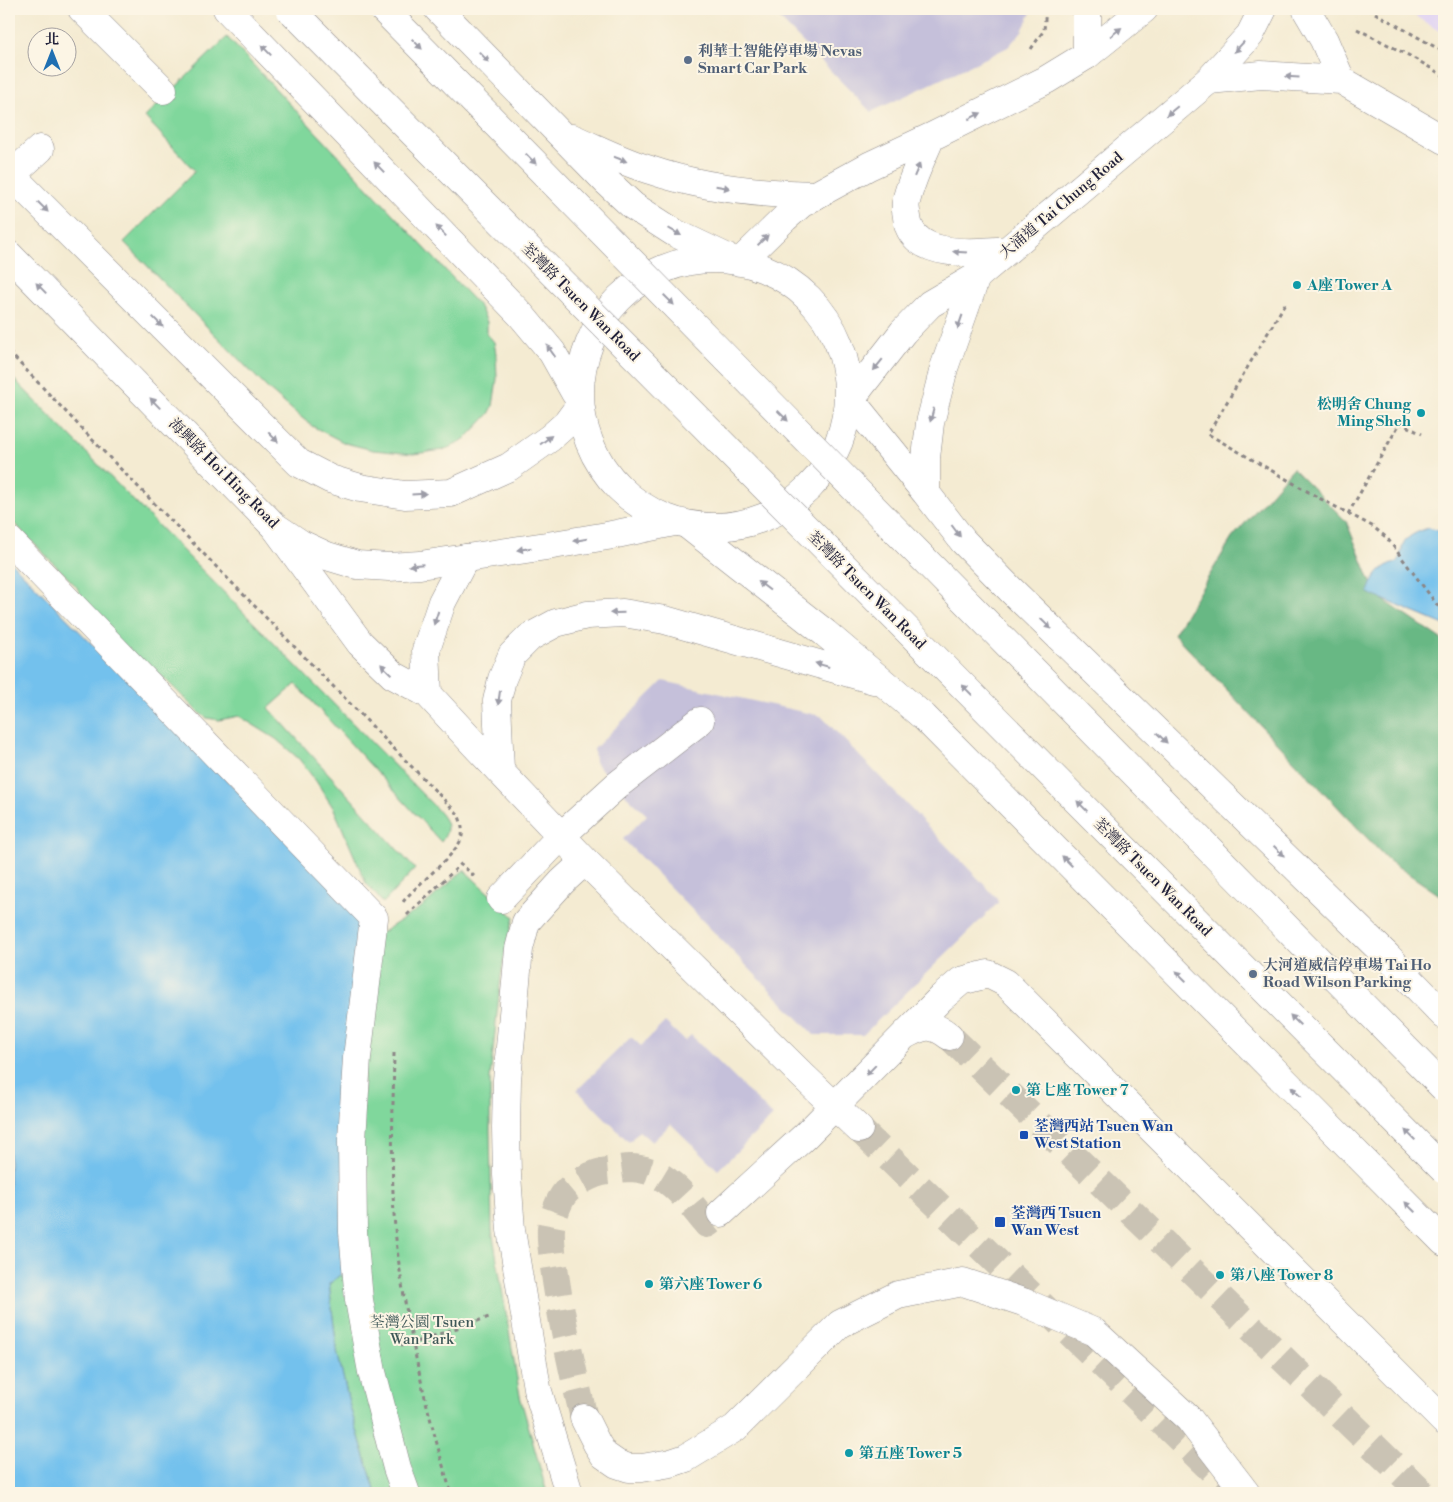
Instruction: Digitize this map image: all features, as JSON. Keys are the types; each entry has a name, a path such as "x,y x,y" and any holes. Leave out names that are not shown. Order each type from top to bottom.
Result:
{"main road":[{"path":"82,9 163,90"},
{"path":"227,9 521,315 552,352 576,400 585,430 620,484 655,514 682,524 803,616 924,717 1444,1242"},
{"name":"荃灣路 Tsuen Wan Road","path":"290,9 1444,1170"},
{"path":"383,9 1444,1088"},
{"path":"438,9 505,79 633,206 675,233 772,277 796,293 817,311 833,333 845,362 853,400 963,541 1010,590 1374,943 1444,1015"},
{"path":"1087,9 1087,55"},
{"path":"40,148 10,174 299,463 330,479 360,488 405,495 451,493 510,467 550,438 566,423 576,400 582,358 596,329 616,294 646,273 672,264 696,260 735,260 796,209 816,195 868,166 1046,80 1087,55 1144,9"},
{"name":"大涌道 Tai Chung Road","path":"853,400 903,332 930,304 976,277 1209,80 1250,35 1263,9"},
{"path":"1307,10 1324,40 1340,80"},
{"path":"1209,80 1234,76 1261,75 1340,80 1444,140"},
{"path":"560,132 608,154 650,170 687,180 725,188 816,195"},
{"path":"931,137 914,178 906,204 908,225 917,238 933,248 964,253 1008,250"},
{"name":"海興路 Hoi Hing Road","path":"9,255 274,526 300,544 327,556 357,565 413,566 682,524 738,525 774,517 803,499 825,474 838,451 846,430 853,400"},
{"path":"926,493 926,458 930,423 944,368 976,277"},
{"path":"274,526 360,644 393,675 428,694 585,861 859,1129"},
{"path":"9,540 374,918 357,1058 352,1140 353,1232 359,1300 372,1372 397,1468 406,1493"},
{"path":"428,694 426,650 442,602 465,558"},
{"path":"500,770 497,701 502,678 512,655 530,637 556,623 588,615 623,613 666,620 885,684"},
{"path":"501,899 561,836 616,786 700,721"},
{"path":"568,1493 537,1388 515,1257 509,1202 506,1128 507,1080 519,949 526,922 562,882 585,861"},
{"path":"721,1213 835,1107 941,998 961,981 988,974 1006,983 1444,1421"},
{"path":"905,1034 917,1028 928,1026 939,1028 950,1036"},
{"path":"584,1418 604,1455 616,1464 629,1468 642,1468 671,1463 686,1458 735,1428 840,1324 898,1295 963,1282 1023,1302 1094,1332 1189,1419 1246,1493"}],"path":[{"path":"1368,9 1444,52"},
{"path":"1354,27 1444,76"},
{"path":"1285,304 1208,434 1372,526 1387,538 1444,612"},
{"path":"9,352 112,461 458,814 462,826 462,838 459,844 401,904"},
{"path":"1348,514 1400,423 1422,434"},
{"path":"405,920 408,912 461,864"},
{"path":"394,1046 392,1164 399,1264 413,1343 437,1445 451,1493"},
{"path":"396,1346 413,1343 490,1316"}],"shaded area":[{"path":"770,9 1032,9 1022,31 1008,47 871,112"},
{"path":"1419,9 1444,9 1444,34 1415,16"},
{"path":"663,681 821,716 997,898 998,903 863,1035 814,1035 623,839 647,815 616,786 595,762 594,749"},
{"path":"665,1022 685,1041 691,1035 773,1116 718,1170 671,1124 652,1142 639,1131 629,1142 577,1090 631,1037 641,1046"}],"green space":[{"path":"227,37 480,307 487,322 487,334 494,342 496,354 497,379 493,406 489,414 467,437 457,444 443,450 414,454 373,450 345,443 312,426 267,388 124,242 195,171 145,117"},
{"path":"9,374 441,815 446,823 447,831 441,842 296,684 269,708 415,869 383,903 366,883 334,809 299,759 276,739 239,716 219,720 207,718 198,712 166,680 129,655 93,615 76,586 9,518"},
{"path":"1293,468 1346,521 1376,595 1444,641 1444,898 1388,860 1174,634 1232,538"},
{"name":"荃灣公園 Tsuen Wan Park","path":"464,870 514,917 501,976 490,1079 492,1230 520,1396 547,1493 376,1493 350,1407 337,1351 329,1284 352,1265 372,939 423,906"}],"water":[{"path":"1428,528 1437,530 1444,535 1444,625 1368,593 1378,573 1388,565 1399,560 1403,545 1407,539"},
{"path":"9,560 366,921 352,1265 329,1284 337,1351 350,1407 376,1493 9,1493"}],"tunnel":[{"path":"949,1036 1422,1493"},
{"path":"859,1129 1235,1492"},
{"path":"584,1418 565,1333 552,1247 552,1224 563,1196 573,1185 591,1176 603,1172 630,1168 643,1170 665,1179 683,1195 707,1224 721,1213"}],"place":[{"name":"利華士智能停車場 Nevas Smart Car Park","path":"688,60"},
{"name":"A座 Tower A","path":"1297,285"},
{"name":"松明舍 Chung Ming Sheh","path":"1421,413"},
{"name":"大河道威信停車場 Tai Ho Road Wilson Parking","path":"1253,974"},
{"name":"第七座 Tower 7","path":"1016,1090"},
{"name":"荃灣西站 Tsuen Wan West Station","path":"1024,1135"},
{"name":"荃灣西 Tsuen Wan West","path":"1000,1222"},
{"name":"第八座 Tower 8","path":"1220,1275"},
{"name":"第六座 Tower 6","path":"649,1284"},
{"name":"第五座 Tower 5","path":"849,1453"}]}
